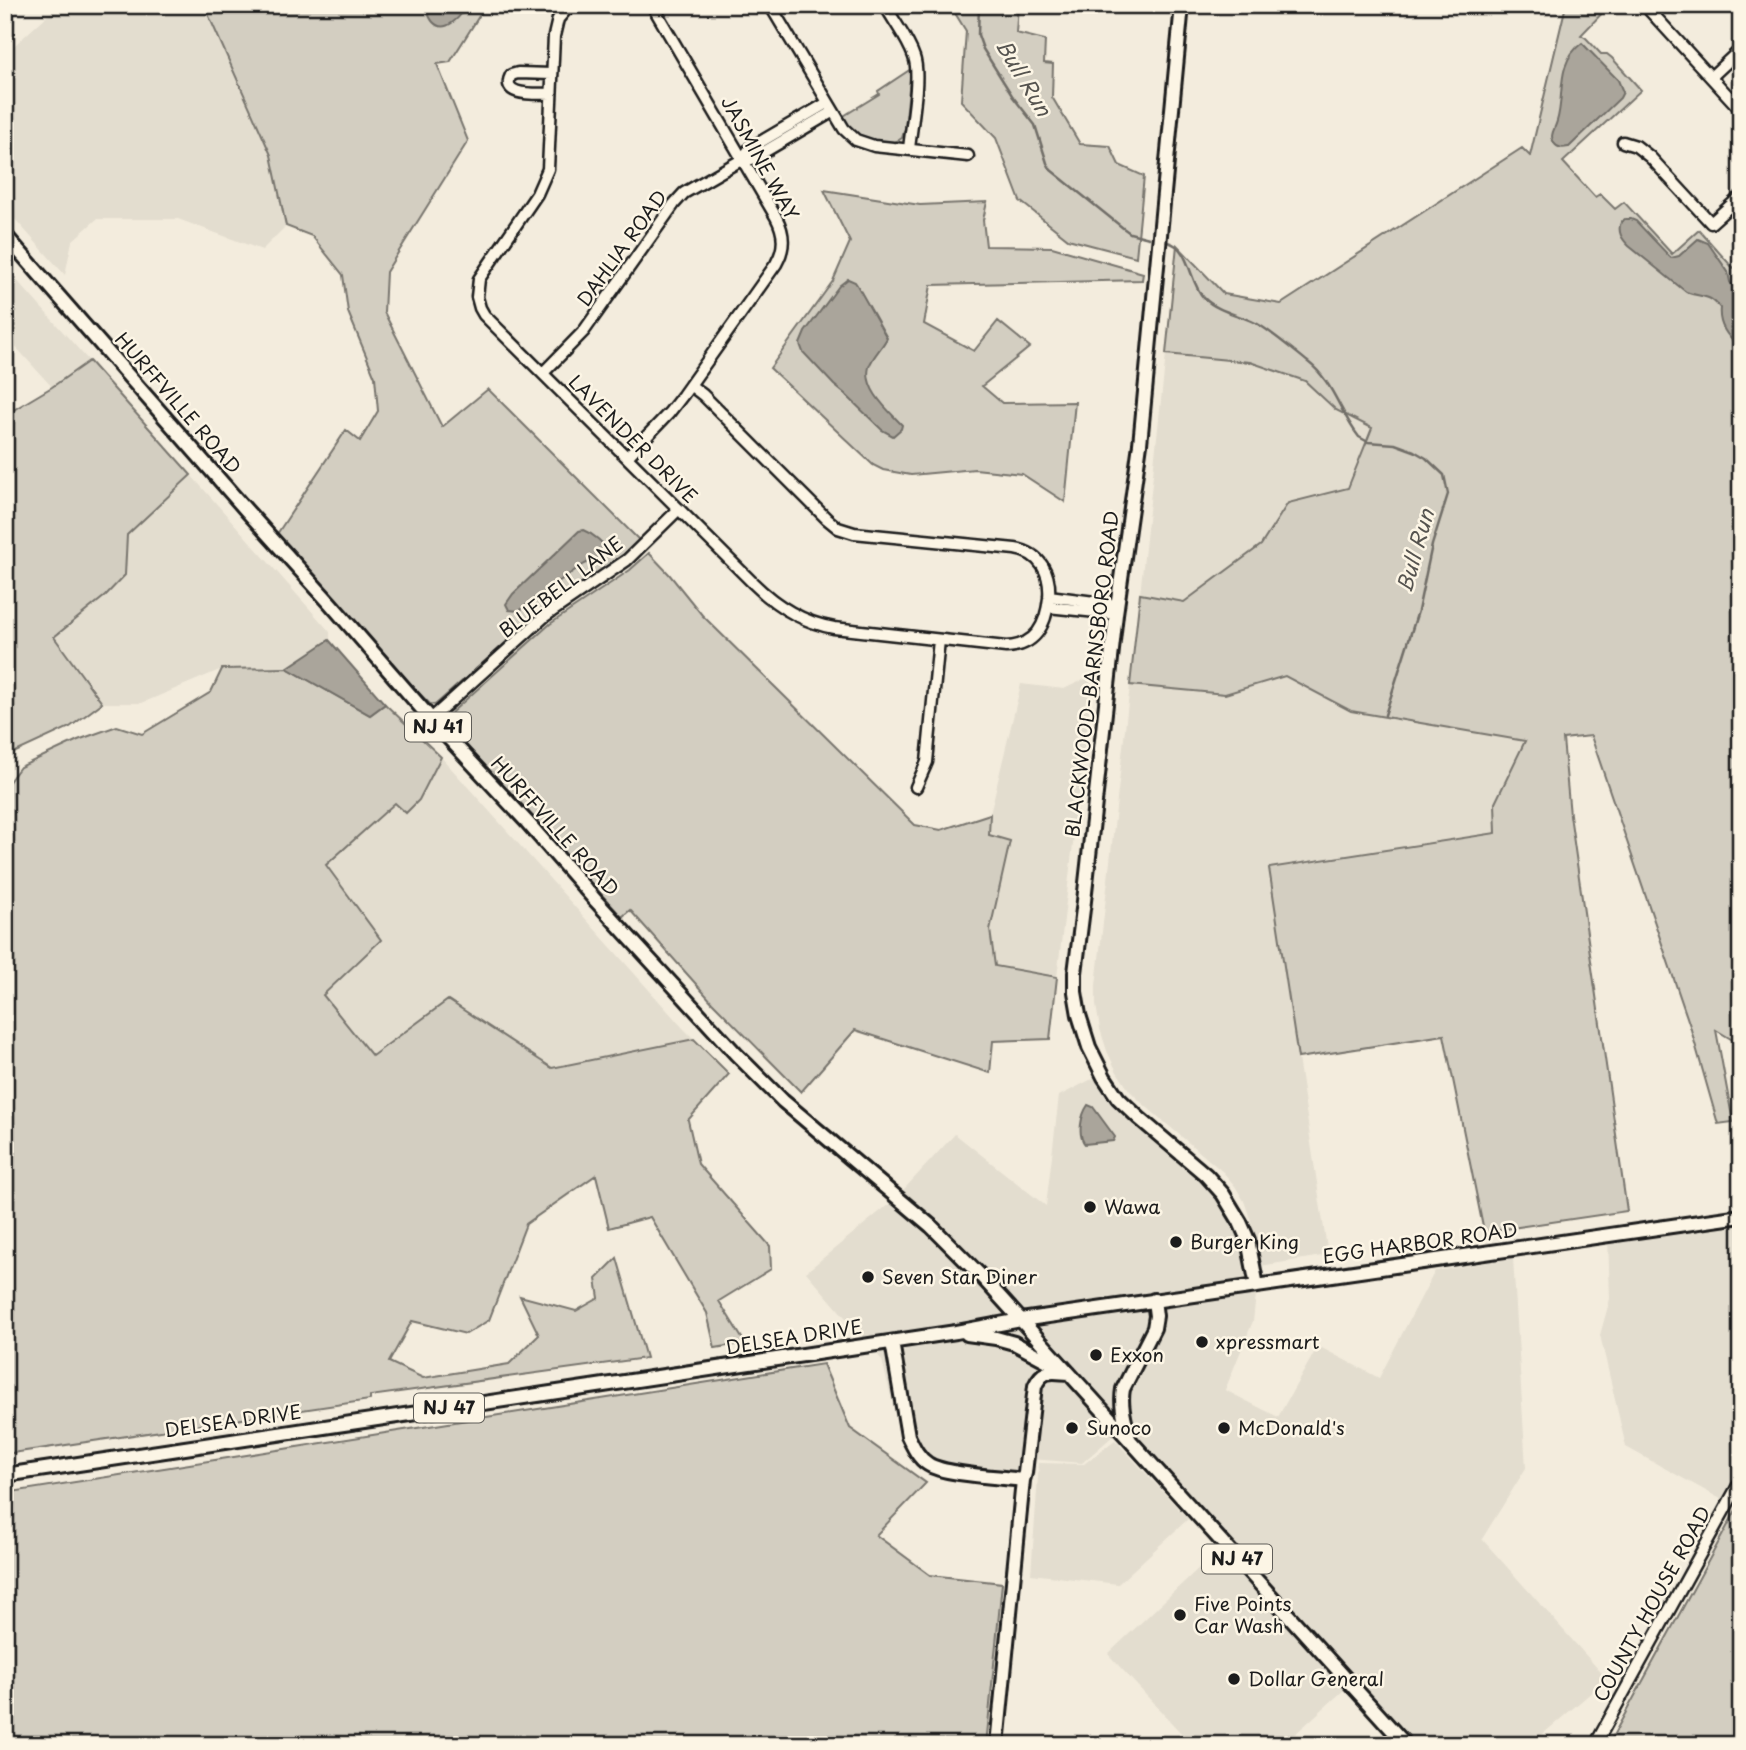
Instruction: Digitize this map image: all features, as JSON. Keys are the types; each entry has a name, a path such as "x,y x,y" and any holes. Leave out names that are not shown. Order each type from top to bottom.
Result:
{"main road":[{"name":"BLACKWOOD-BARNSBORO ROAD","path":"1182,5 1140,444 1117,610 1075,992 1079,1015 1104,1077 1118,1098 1206,1175 1223,1194 1248,1240 1257,1286"},
{"name":"HURFFVILLE ROAD","path":"5,235 430,719 745,1063 797,1113 937,1231 1021,1320"},
{"name":"EGG HARBOR ROAD","path":"1021,1320 1741,1216"},
{"path":"1130,1441 1121,1399 1123,1389 1154,1328 1154,1300"},
{"name":"DELSEA DRIVE","path":"5,1475 892,1342 1021,1320"},
{"name":"NJ 47","path":"1021,1320 1406,1745"},
{"name":"NJ 47","path":"956,1332 1014,1343 1069,1373"},
{"path":"892,1342 908,1437 915,1451 928,1464 946,1471 1023,1480"},
{"path":"998,1745 1023,1480 1035,1386 1039,1376 1045,1373 1069,1373"}],"street":[{"name":"LAVENDER DRIVE","path":"570,5 555,27 548,164 543,183 479,279 478,301 484,315 760,590 797,616 834,628 1006,647 1023,644 1033,638 1041,628 1049,601"},
{"name":"JASMINE WAY","path":"627,457 669,413 773,269 782,251 783,235 780,224 743,159 652,5"},
{"path":"770,5 847,133 860,142 874,146 968,156"},
{"path":"884,5 911,50 916,64 909,149"},
{"path":"1650,10 1741,110"},
{"path":"1711,77 1741,50"},
{"path":"551,94 515,92 508,81 511,75 518,73 552,74"},
{"name":"DAHLIA ROAD","path":"543,373 584,331 680,196 743,159 752,159 830,107"},
{"path":"1623,142 1636,146 1650,157 1712,223 1741,196"},
{"path":"690,385 836,526 854,533 1024,551 1035,557 1046,570 1049,601 1117,610"},
{"name":"BLUEBELL LANE","path":"430,719 542,618 627,561 679,509"},
{"path":"916,788 928,762 939,640"},
{"name":"COUNTY HOUSE ROAD","path":"1595,1745 1741,1480"}],"shaded area":[{"path":"59,5 204,5 271,155 286,226 262,250 178,219 97,219 72,241 65,275 5,208 5,54"},
{"path":"204,5 486,5 450,62 437,64 468,141 386,272 384,312 442,427 488,389 639,540 621,557 545,608 435,705 430,704 415,689 277,534 346,430 360,441 378,411 375,377 348,312 343,275 312,236 286,226 271,155"},
{"path":"425,5 466,5 457,19 443,26 432,20"},
{"path":"950,5 1018,5 1016,33 1045,40 1044,63 1053,64 1052,97 1080,144 1110,146 1119,165 1144,176 1136,257 1068,239 1020,201 996,138 961,101 966,31"},
{"path":"1566,5 1610,5 1581,35 1601,54 1612,58 1641,90 1563,162 1595,197 1600,194 1615,209 1624,202 1672,254 1699,230 1733,268 1741,262 1741,276 1735,282 1741,288 1741,1045 1716,1030 1733,1122 1718,1124 1690,1026 1591,736 1563,739 1570,815 1627,1211 1484,1232 1444,1035 1298,1058 1269,868 1496,833 1495,803 1525,741 1351,711 1285,676 1225,694 1130,685 1140,594 1184,602 1261,545 1288,503 1348,488 1372,428 1336,410 1305,381 1250,362 1166,354 1177,245 1224,294 1281,304 1522,148 1530,156"},
{"path":"1582,43 1618,80 1623,92 1569,147 1561,148 1552,137 1559,111 1564,70 1574,51"},
{"path":"911,69 902,138 891,142 877,142 852,131 842,117 879,94 878,91"},
{"path":"824,190 920,205 987,202 983,220 986,246 1052,247 1143,273 1142,280 931,285 924,324 974,351 998,321 1030,347 982,386 1002,403 1075,402 1065,502 1022,474 975,469 911,475 883,470 873,465 770,368 833,281 850,242"},
{"path":"1625,219 1636,221 1671,258 1679,256 1698,239 1708,243 1741,297 1741,350 1725,331 1720,308 1716,303 1686,292 1626,243 1620,229 1621,222"},
{"path":"5,267 89,361 52,387 5,335"},
{"path":"848,279 857,285 887,338 870,363 868,375 878,399 902,425 893,436 882,430 834,385 803,352 800,344 805,332 839,286"},
{"path":"1166,354 1250,362 1305,381 1336,410 1373,427 1349,488 1288,503 1261,545 1184,602 1140,594"},
{"path":"89,361 191,475 127,535 125,575 105,596 54,637 102,703 70,727 5,757 5,415"},
{"path":"191,475 330,632 330,640 380,698 367,714 287,668 222,669 142,703 102,703 54,637 105,596 125,575 127,535"},
{"path":"583,530 598,539 608,553 575,570 519,611 509,610 506,604 513,594"},
{"path":"649,553 702,615 915,825 941,830 990,814 989,835 1010,841 990,930 995,966 1057,977 1050,1039 993,1041 990,1073 855,1030 801,1092 712,1002 630,910 622,917 449,727 452,712 550,624 630,570"},
{"path":"329,640 385,704 370,715 287,668"},
{"path":"287,668 370,715 385,704 441,757 419,800 406,813 395,803 326,865 381,940 323,995 372,1056 448,1000 552,1068 694,1039 729,1074 688,1120 698,1164 770,1246 771,1269 719,1301 745,1343 715,1348 707,1313 650,1217 609,1228 596,1175 526,1224 489,1320 466,1334 412,1321 389,1362 423,1378 509,1364 539,1335 520,1296 576,1311 599,1298 596,1279 617,1258 646,1358 370,1396 370,1400 5,1454 5,787 20,767 78,740 117,726 142,734 211,692 222,669"},
{"path":"1285,676 1351,711 1525,741 1495,803 1496,833 1269,868 1328,1255 1260,1266 1251,1221 1235,1186 1223,1172 1142,1103 1117,1072 1100,1029 1096,985 1130,685 1225,694"},
{"path":"1087,678 1093,678 1057,977 995,966 989,930 1010,842 989,835 990,814 1021,684 1064,689"},
{"path":"441,757 694,1039 552,1068 448,1000 372,1057 322,995 381,940 325,866 395,803 405,813 419,800"},
{"path":"1104,1077 1234,1211 1257,1286 1253,1321 1225,1390 1278,1417 1318,1346 1379,1378 1435,1271 1513,1258 1526,1468 1482,1539 1607,1679 1530,1745 1411,1745 1217,1528 1122,1428 1082,1463 1031,1459 1028,1490 944,1480 915,1461 900,1434 882,1360 806,1272 894,1200 955,1134 1046,1206 1059,1096 1090,1080"},
{"path":"1088,1105 1093,1107 1115,1137 1113,1141 1085,1144 1081,1136 1081,1125"},
{"path":"1741,1216 1741,1480 1728,1503 1626,1447 1600,1335 1610,1299 1608,1236"},
{"path":"823,1364 850,1428 926,1483 876,1535 930,1575 1002,1583 986,1745 5,1745 5,1493"},
{"path":"1115,1440 1188,1519 1118,1584 1031,1574 1039,1463 1084,1464"},
{"path":"1741,1501 1741,1745 1608,1745"},
{"path":"1221,1547 1345,1689 1283,1745 1192,1745 1108,1654"}],"waterway":[{"name":"Bull Run","path":"979,5 978,35 983,49 1013,97 1035,125 1051,170 1130,233 1149,238"},
{"name":"Bull Run","path":"1167,242 1180,250 1204,298 1217,307 1261,326 1317,370 1359,437 1368,442 1395,444 1414,451 1444,475 1448,494 1432,545 1418,611 1385,715"}],"place":[{"name":"Wawa","path":"1090,1207"},
{"name":"Burger King","path":"1176,1242"},
{"name":"Seven Star Diner","path":"868,1277"},
{"name":"xpressmart","path":"1202,1342"},
{"name":"Exxon","path":"1096,1355"},
{"name":"Sunoco","path":"1072,1428"},
{"name":"McDonald's","path":"1224,1428"},
{"name":"Five Points Car Wash","path":"1180,1615"},
{"name":"Dollar General","path":"1234,1679"}]}
